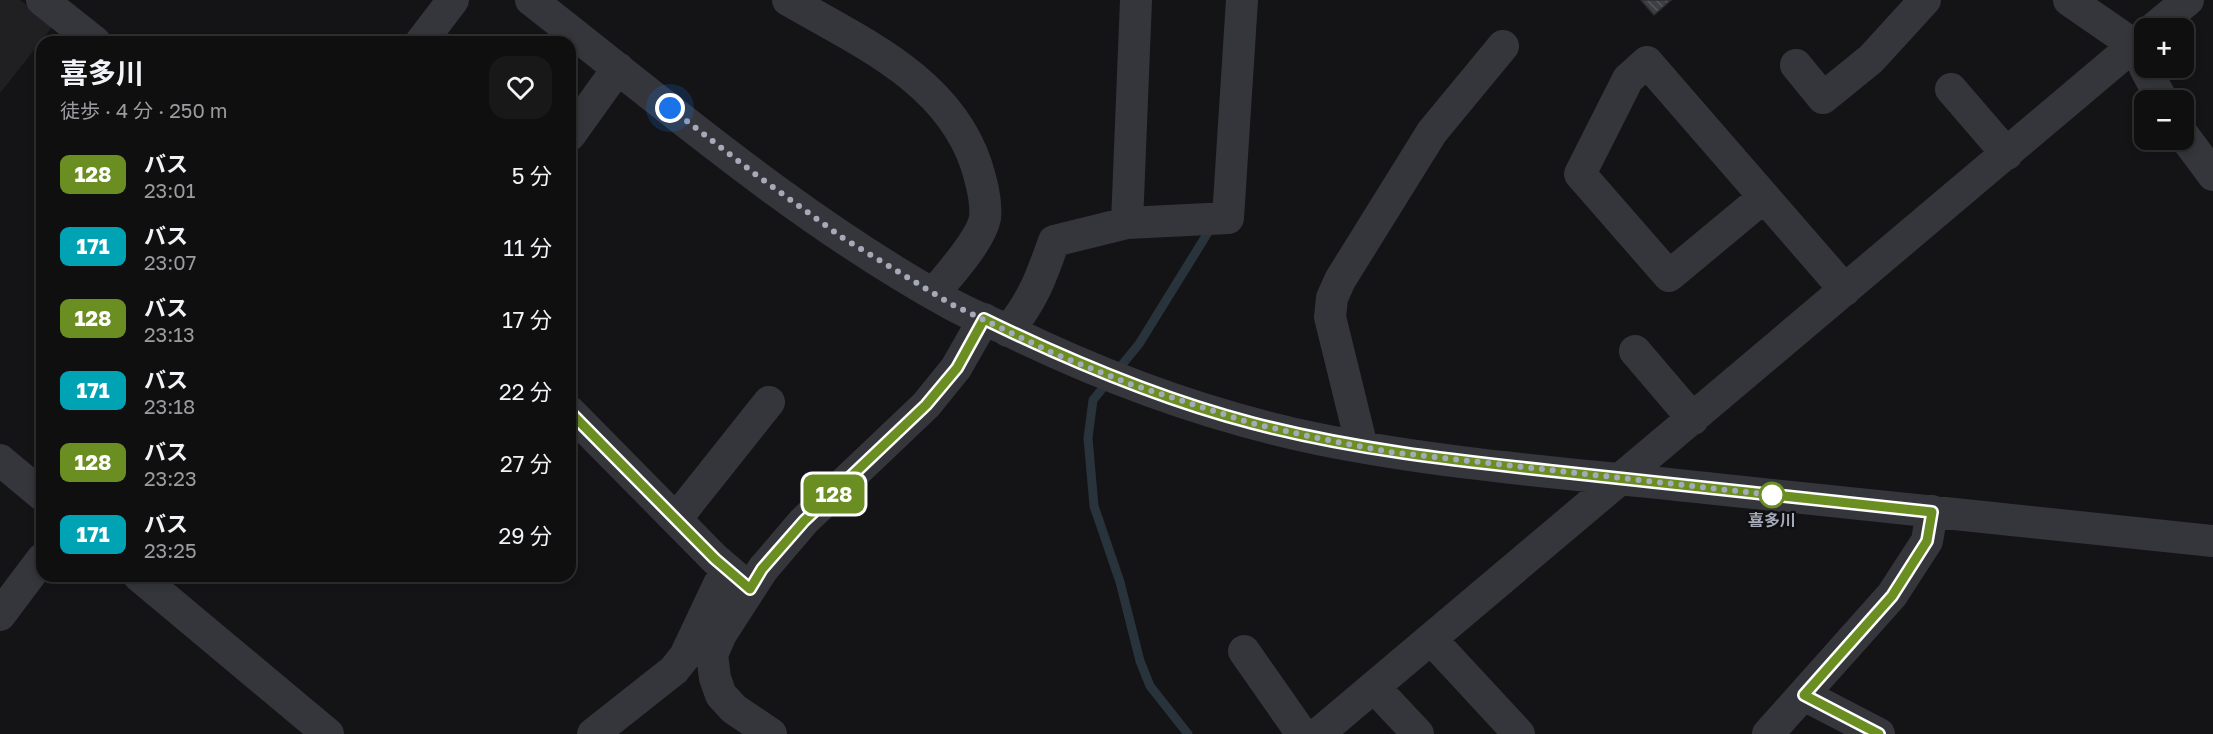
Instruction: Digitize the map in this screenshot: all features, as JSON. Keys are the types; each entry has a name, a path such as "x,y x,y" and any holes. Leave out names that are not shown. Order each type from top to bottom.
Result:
{"street":[{"path":"42,0 87,36"},
{"path":"426,36 453,0"},
{"path":"531,0 755,174 843,238 934,293 1055,354 1183,402 1251,423 1362,447 1472,462 2213,541"},
{"path":"788,0 893,61 928,88 954,120 973,155 983,184 985,218 970,249 934,293"},
{"path":"1127,224 1136,0"},
{"path":"592,734 674,670 708,633 739,580 762,569 804,521 926,405 996,325 1026,308 1036,289 1054,241 1127,224 1228,218 1242,0"},
{"path":"1796,65 1823,98 1872,58 1926,0"},
{"path":"2069,0 2134,42"},
{"path":"2172,18 2188,0"},
{"path":"1362,447 1330,316 1332,298 1340,280 1432,132 1503,46"},
{"path":"1318,734 2007,154 2134,57"},
{"path":"1764,196 1669,276 1580,174 1628,79 1647,62 1764,196 1845,290"},
{"path":"576,127 618,68"},
{"path":"1952,89 2007,154"},
{"path":"2194,149 2213,174"},
{"path":"1635,351 1693,419"},
{"path":"676,519 769,402"},
{"path":"576,418 739,580"},
{"path":"0,460 36,490"},
{"path":"1768,734 1892,596 1927,541 1932,512"},
{"path":"0,615 36,567"},
{"path":"146,582 328,734"},
{"path":"708,633 715,678 721,695 734,710 771,734"},
{"path":"1431,639 1519,734"},
{"path":"1244,651 1302,734"},
{"path":"1374,687 1418,734"},
{"path":"1804,695 1879,734"}],"shaded area":[{"path":"0,0 20,0 53,26 45,36 36,36 36,47 0,93"}],"building":[{"path":"1641,0 1671,0 1654,15"}],"waterway":[{"path":"1188,734 1150,686 1140,661 1120,582 1094,506 1088,438 1093,400 1139,344 1212,226"}],"bus line":[{"name":"128","path":"576,417 715,559 750,589 762,569 804,521 926,405 957,368 984,319 1055,354 1130,384 1251,423 1317,438 1390,452 1472,462 1932,512 1927,541 1892,596 1804,695 1879,734"}],"place":[{"name":"喜多川","path":"1772,495"}],"route":[{"path":"670,108 843,238 951,304 1055,354 1130,384 1251,423 1390,452 1772,495"}]}
